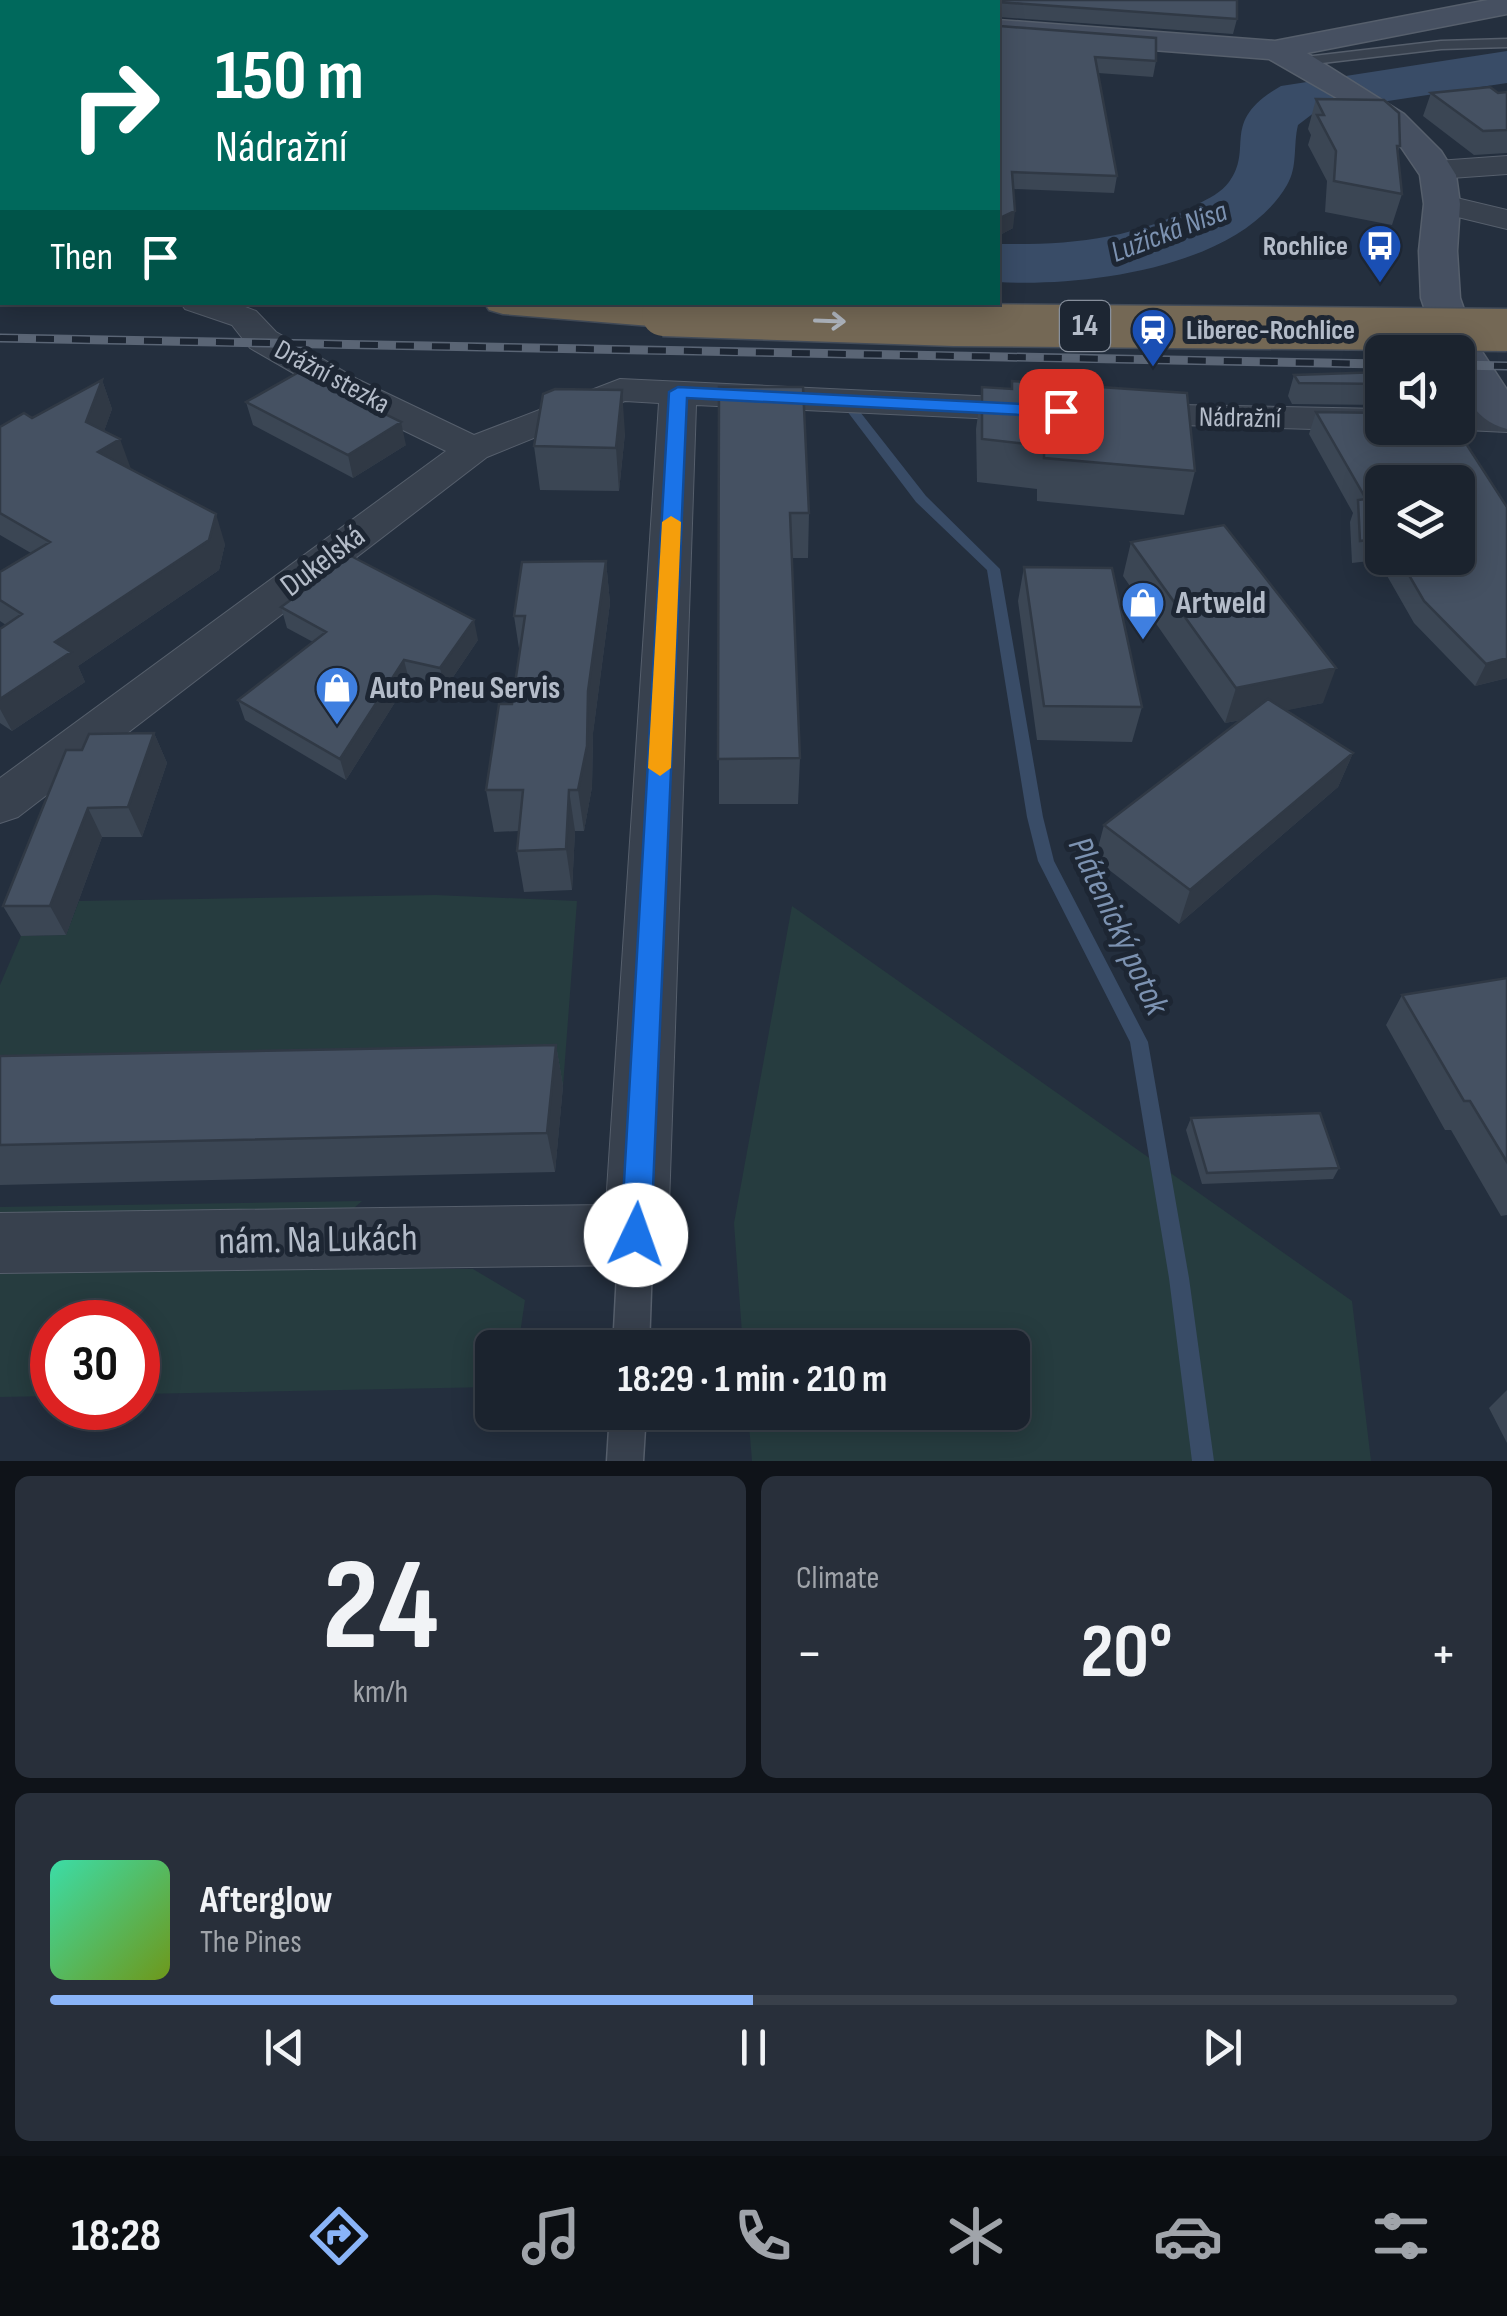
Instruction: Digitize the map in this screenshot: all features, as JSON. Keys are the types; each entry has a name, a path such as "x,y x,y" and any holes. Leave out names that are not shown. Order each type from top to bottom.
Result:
{"highway":[{"name":"14","path":"1000,292 1507,297"},
{"name":"14","path":"540,305 663,315 954,325 1507,330"}],"street":[{"path":"1001,26 1276,50 1507,5"},
{"path":"1276,50 1315,67 1368,101 1440,187 1507,220"},
{"path":"1440,187 1507,164"},
{"path":"1440,187 1438,298 1466,366 1507,419"},
{"name":"Drážní stezka","path":"205,305 244,318 263,340 313,369 473,449"},
{"name":"Dukelská","path":"8,798 473,449 620,390 678,392"},
{"path":"636,1235 678,392"},
{"name":"Nádražní","path":"678,392 1089,413 1365,420"},
{"path":"1475,420 1507,419"},
{"path":"0,843 8,798"},
{"name":"nám. Na Lukách","path":"0,1243 636,1235"}],"lane":[{"path":"1315,67 1441,45 1507,44"},
{"path":"632,1330 636,1235"},
{"path":"625,1461 627,1430"}],"green space":[{"path":"435,895 577,901 563,1086 0,1098 0,985 21,936 66,935 79,901"},
{"path":"792,906 1352,1301 1371,1461 752,1461 749,1430 1030,1430 1030,1330 742,1330 734,1223"},
{"path":"362,1201 345,1216 0,1220 0,1207"},
{"path":"187,1269 473,1269 525,1300 521,1330 475,1330 475,1387 160,1394 160,1300 30,1300 30,1396 0,1397 0,1274"}],"building":[{"path":"1000,0 1237,0 1237,19 1000,2"},
{"path":"1000,26 1156,38 1156,61 1095,57 1117,176 1012,172 1015,211 1000,218"},
{"path":"1490,87 1498,93 1507,92 1507,130 1483,131 1431,93"},
{"path":"1316,99 1384,100 1399,113 1397,146 1402,194 1334,181 1336,151 1317,115 1324,115"},
{"path":"299,372 401,422 348,455 246,402"},
{"path":"1365,373 1365,384 1299,383 1294,375"},
{"path":"102,380 86,422 120,439 98,452 216,514 209,540 55,642 71,652 0,699 0,629 22,614 0,600 0,572 50,542 0,513 0,427 24,413 32,418"},
{"path":"1012,381 1187,393 1195,471 1044,458 1044,446 982,439 982,387 1012,389"},
{"path":"719,387 803,387 809,513 790,513 800,758 718,759"},
{"path":"555,389 622,390 616,448 534,446 543,394"},
{"path":"1316,412 1365,413 1365,445 1467,445 1507,507 1507,658 1486,664 1424,601 1409,575 1475,575 1475,465 1365,465 1365,497"},
{"path":"1365,499 1365,540 1360,541 1358,500"},
{"path":"1224,525 1336,668 1236,688 1131,542"},
{"path":"351,556 474,620 440,668 404,660 340,759 238,700 326,632 281,607"},
{"path":"606,561 588,691 587,746 578,790 569,790 566,849 517,851 523,790 486,790 499,704 512,704 525,616 514,616 522,562"},
{"path":"1024,567 1112,568 1142,707 1044,706"},
{"path":"1268,699 1353,753 1190,890 1104,825"},
{"path":"154,733 128,807 88,808 50,906 3,906 66,750 82,750 89,734"},
{"path":"1507,978 1507,1162 1470,1101 1464,1101 1402,995"},
{"path":"556,1045 547,1133 0,1145 0,1056"},
{"path":"1320,1113 1339,1168 1207,1173 1191,1118"}],"waterway":[{"name":"Lužická Nisa","path":"1000,263 1067,264 1109,258 1210,223 1250,196 1264,167 1270,125 1275,116 1300,98 1507,67"},
{"name":"Plátenický potok","path":"853,411 921,499 993,569 1046,861 1139,1042 1179,1278 1203,1461"}],"railway":[{"path":"0,338 1365,364"},
{"path":"1475,365 1507,366"}],"slow traffic":[{"path":"660,768 671,522"}],"place":[{"name":"Rochlice","path":"1380,284"},
{"name":"Liberec-Rochlice","path":"1153,368"},
{"name":"Artweld","path":"1143,641"},
{"name":"Auto Pneu Servis","path":"337,726"}],"route":[{"path":"636,1235 678,392 1061,411"}]}
